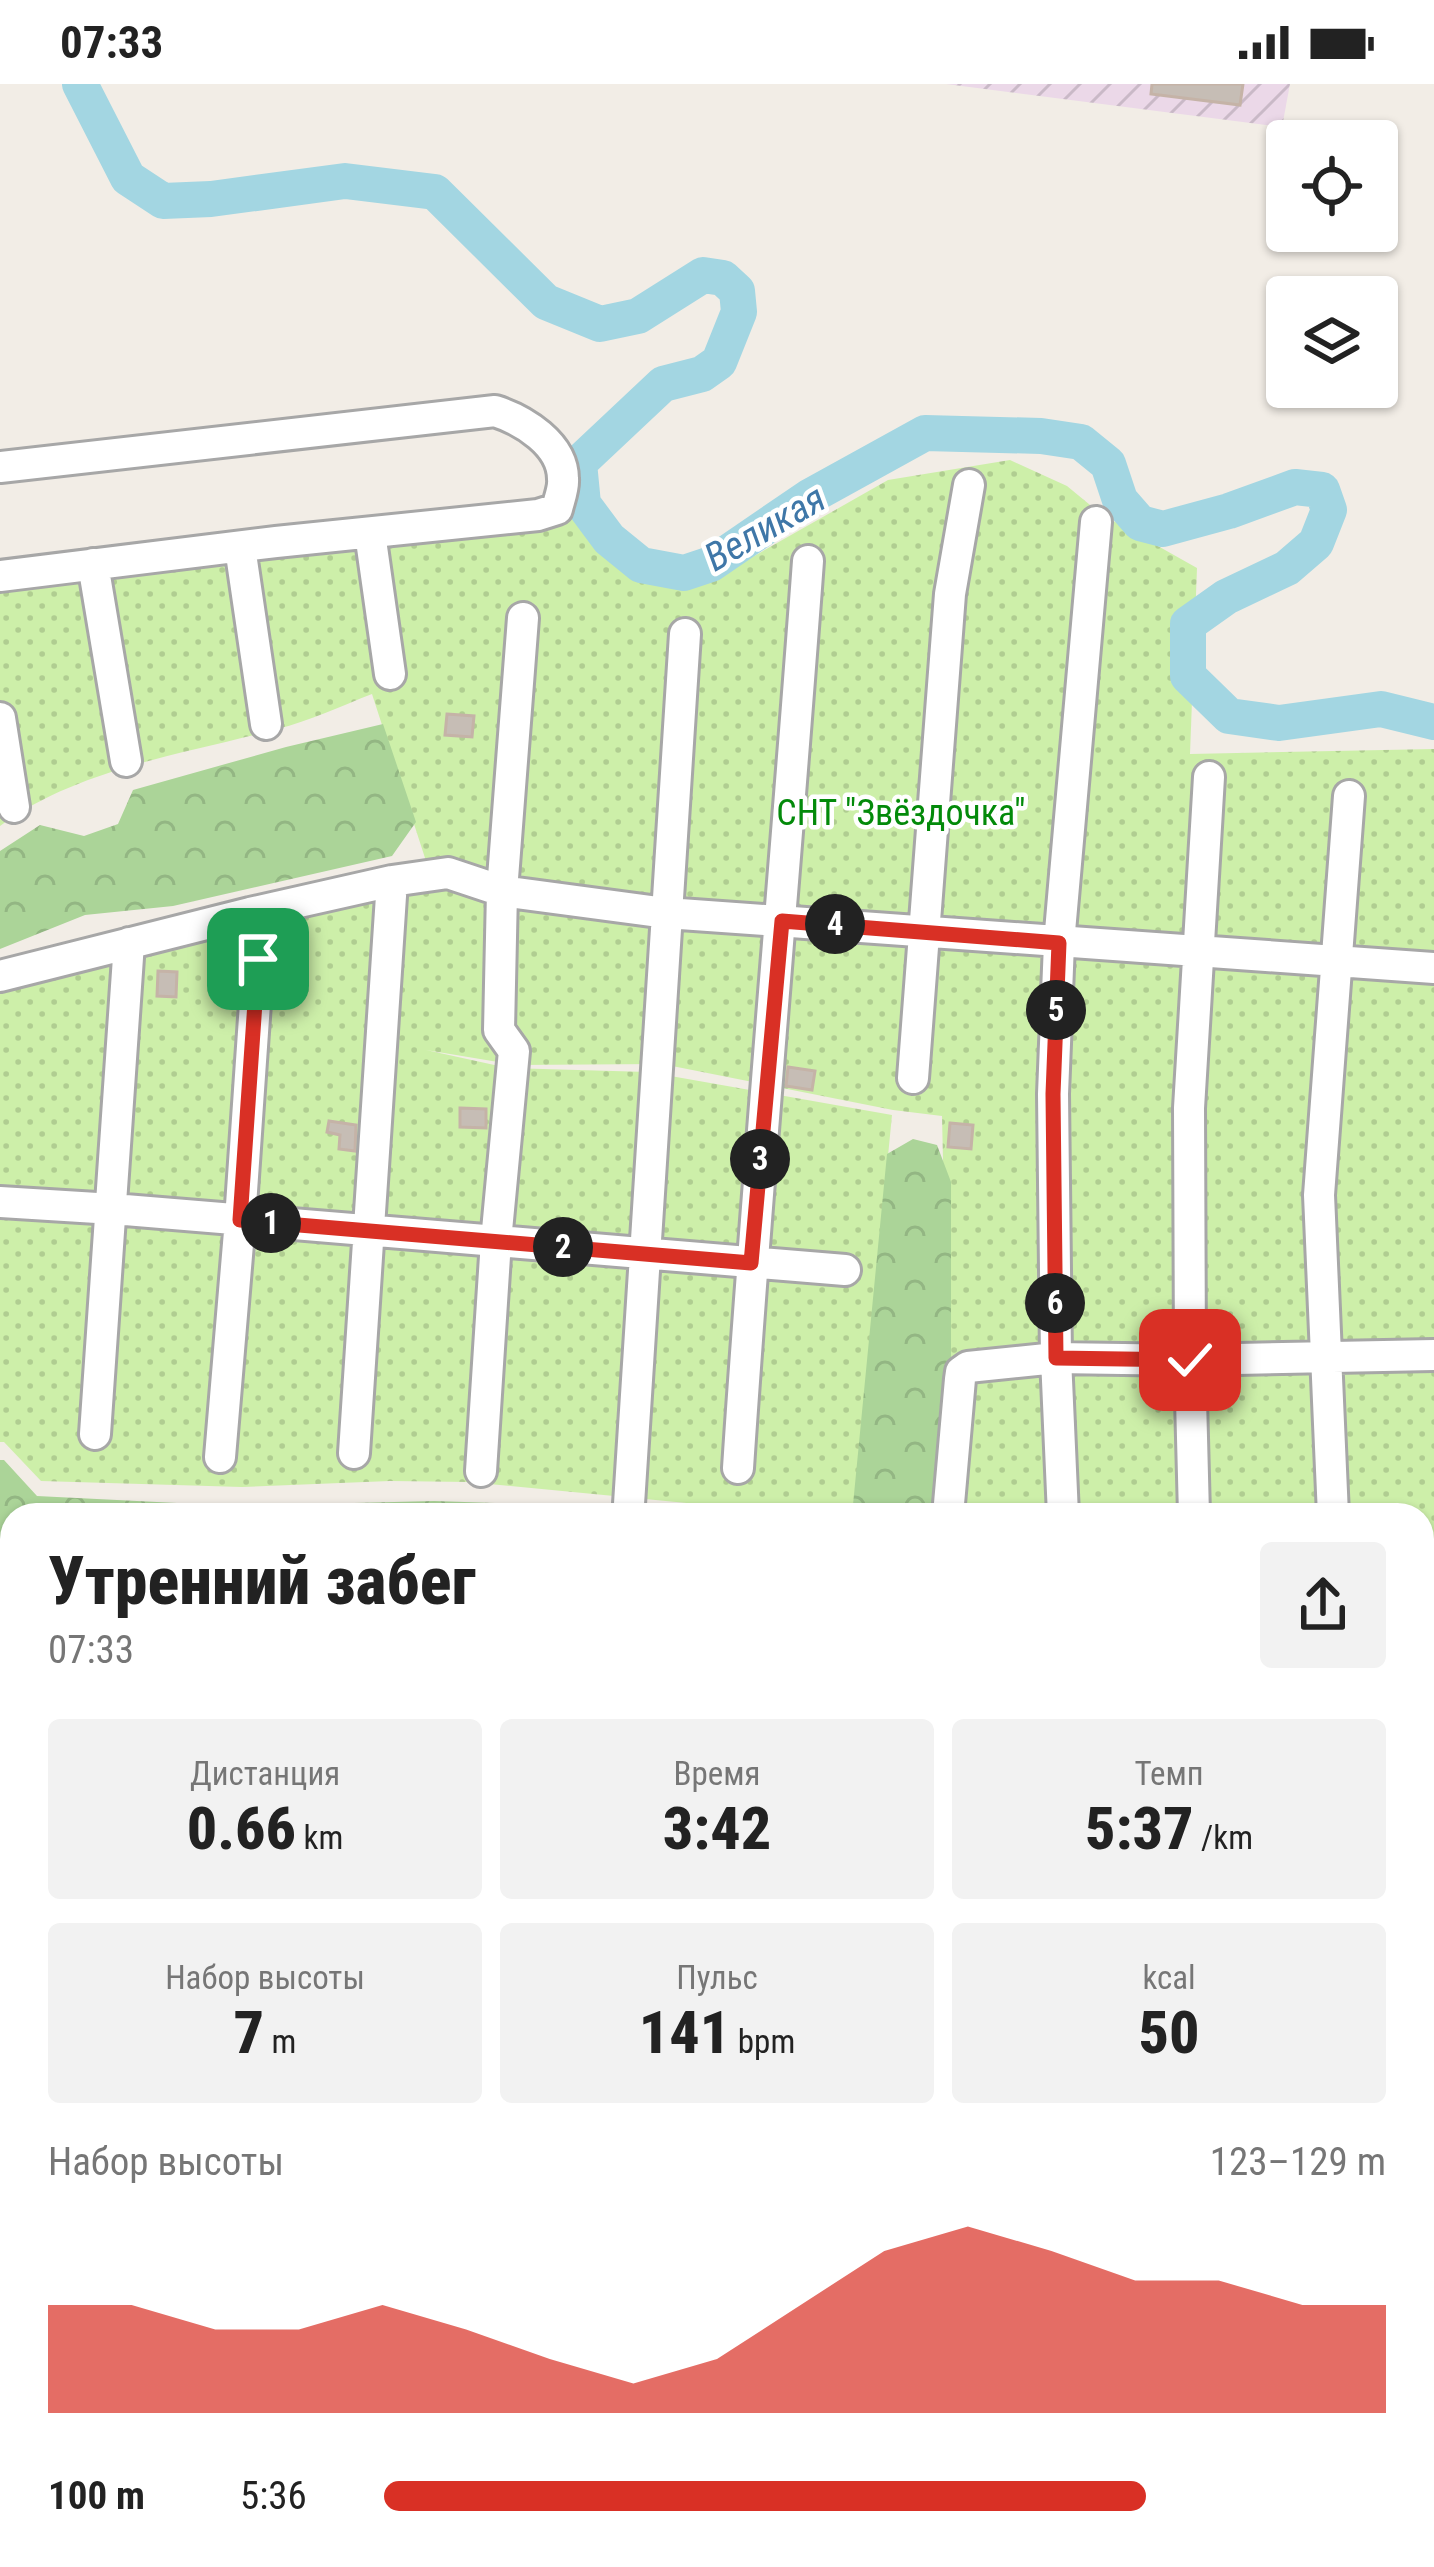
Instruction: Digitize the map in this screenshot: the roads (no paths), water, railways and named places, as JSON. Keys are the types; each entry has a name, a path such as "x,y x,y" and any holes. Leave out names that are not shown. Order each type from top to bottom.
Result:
{"street":[{"path":"0,467 495,411 535,431 553,450 564,476 557,509 538,515 0,576"},
{"path":"913,1078 950,594 969,485"},
{"path":"1062,1503 1053,1094 1059,943 1096,522"},
{"path":"370,533 390,674"},
{"path":"239,547 266,724"},
{"path":"738,1468 808,561"},
{"path":"93,564 126,761"},
{"path":"481,1471 514,1051 499,1030 502,891 523,618"},
{"path":"629,1503 685,634"},
{"path":"0,718 14,807"},
{"path":"1194,1503 1190,1108 1209,776"},
{"path":"1332,1503 1319,1195 1349,796"},
{"path":"0,976 392,880 448,873 502,891 666,913 1434,968"},
{"path":"354,1454 392,880"},
{"path":"95,1435 129,943"},
{"path":"220,1456 258,959"},
{"path":"0,1202 845,1270"},
{"path":"949,1503 961,1372 968,1367 1056,1358 1434,1355"}],"waterway":[{"name":"Великая","path":"80,84 128,178 163,201 345,181 435,192 546,302 600,324 638,316 703,275 723,278 737,291 739,312 719,362 702,374 663,384 579,463 583,504 609,539 641,565 684,573 711,564 809,497 925,433 1041,436 1081,442 1108,464 1120,500 1140,523 1163,529 1295,487 1322,490 1329,510 1316,543 1287,568 1226,597 1188,624 1188,676 1229,716 1279,723 1381,709 1434,722"}],"park label":[{"name":"СНТ \"Звёздочка\"","path":"901,813"}]}
